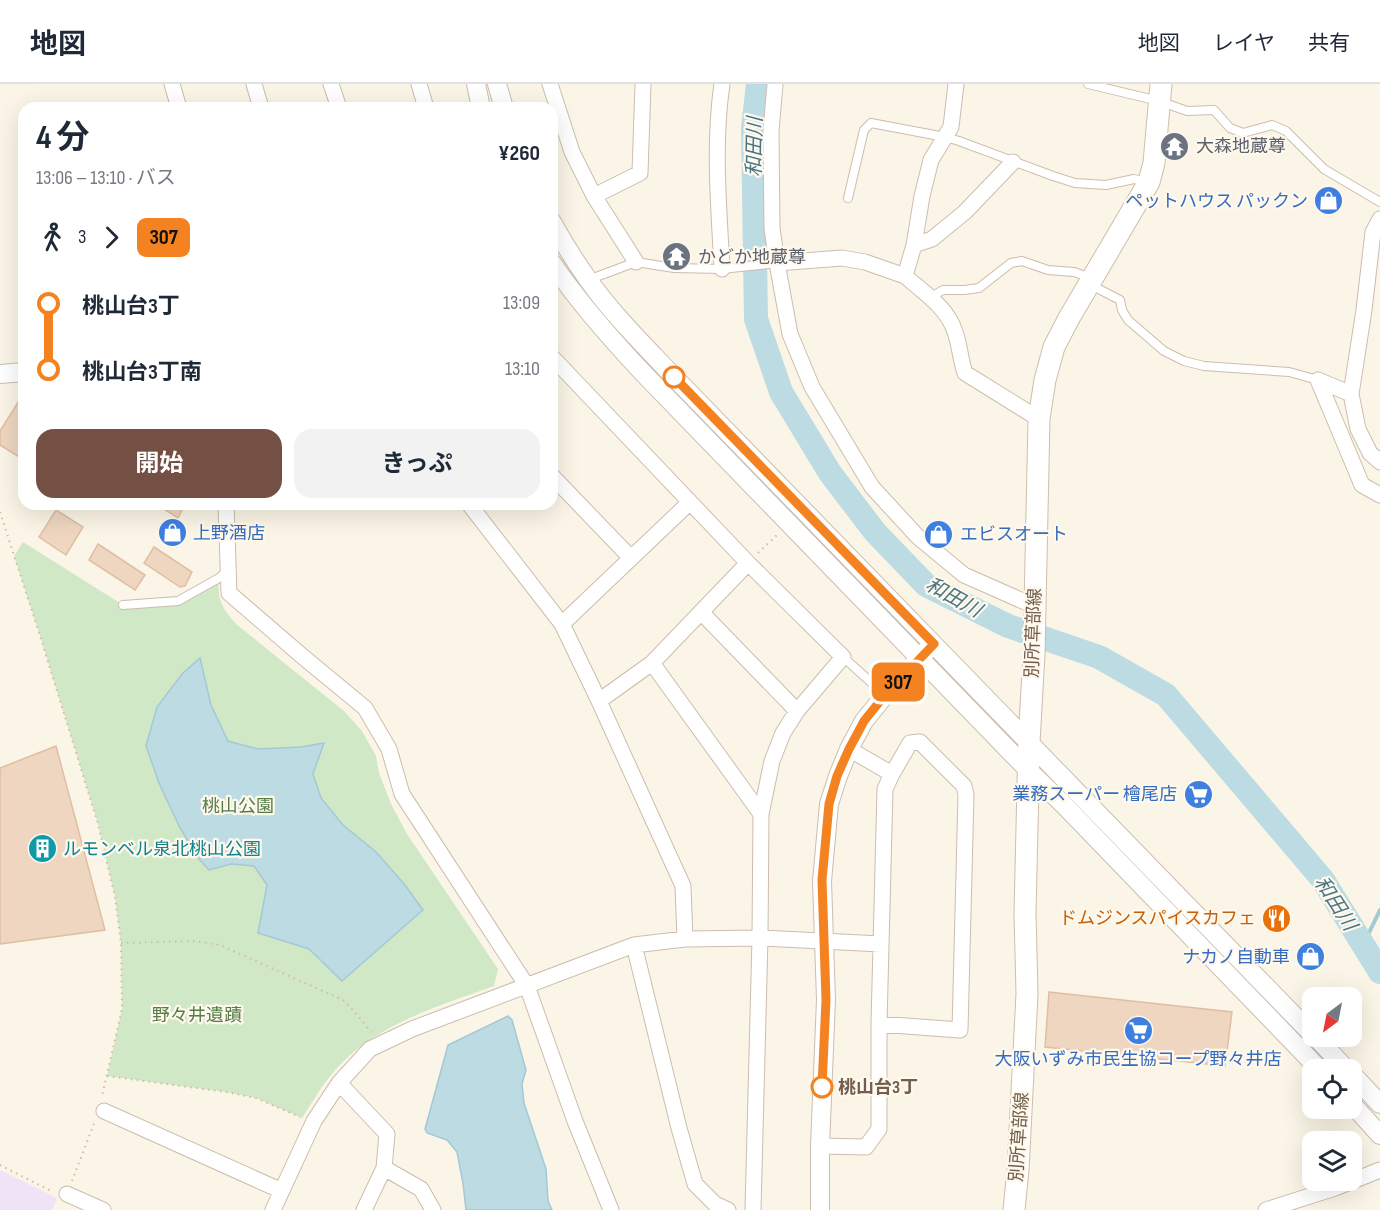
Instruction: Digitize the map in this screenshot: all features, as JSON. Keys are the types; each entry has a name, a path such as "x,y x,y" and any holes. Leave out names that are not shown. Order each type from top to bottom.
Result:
{"main road":[{"name":"別所草部線","path":"1014,1210 1027,994 1025,913 1039,419 1045,380 1054,347 1149,182 1154,163 1160,93"}],"street":[{"path":"172,84 177,102"},
{"path":"254,84 259,102"},
{"path":"331,84 337,102"},
{"path":"419,84 424,102"},
{"path":"476,84 480,102"},
{"path":"497,84 502,102"},
{"path":"550,84 556,102"},
{"path":"594,196 640,173 643,84"},
{"path":"722,84 717,160 724,269"},
{"path":"775,84 771,131 772,228 790,334 812,387 872,487 918,537 964,575 1034,609"},
{"path":"905,276 914,245 931,160 951,127 956,84"},
{"path":"558,109 572,152 594,196 636,262"},
{"path":"914,245 932,239 965,212 1013,162"},
{"path":"1380,219 1373,232 1351,394 1358,429 1370,453 1380,462"},
{"path":"558,233 588,280 631,332 1302,1023"},
{"path":"777,263 842,258 865,262 905,276 945,312 955,331 965,373 1039,419"},
{"path":"558,272 600,326 644,374 1309,1059"},
{"path":"558,293 588,280"},
{"path":"558,363 747,563 843,657 797,711 783,733 772,761 761,814 753,1210"},
{"path":"0,374 18,372"},
{"path":"1318,380 1351,394"},
{"path":"1318,380 1362,485 1380,495"},
{"path":"558,482 631,558"},
{"path":"562,624 690,502"},
{"path":"226,510 229,592 365,708 389,749 402,794 527,986 575,1121 611,1210"},
{"path":"474,510 562,624 683,886 685,939"},
{"path":"599,701 652,663 747,563"},
{"path":"701,612 797,711"},
{"path":"820,1210 820,1146 826,1000 822,880 829,804 837,776 864,721 885,695 934,644"},
{"path":"652,663 761,814"},
{"path":"820,1146 866,1147 879,1129 879,1024 885,789 910,743 920,742 964,786 966,795 960,1030 879,1024"},
{"path":"849,749 892,774"},
{"path":"273,1210 314,1121 339,1083 370,1049 412,1029 634,945 685,939 760,938 881,944"},
{"path":"634,945 695,1184 716,1204 728,1210"},
{"path":"1325,1047 1337,1059"},
{"path":"339,1083 387,1134 384,1168 364,1210"},
{"path":"1362,1085 1380,1104"},
{"path":"101,1109 282,1191"},
{"path":"1362,1115 1380,1134"},
{"path":"384,1168 421,1189 433,1210"},
{"path":"1266,1210 1335,1188 1380,1170"},
{"path":"67,1194 103,1210"}],"lane":[{"path":"1088,84 1160,93 1187,111 1214,110 1230,128 1243,134 1272,124 1286,130 1324,169 1380,202"},
{"path":"848,198 864,130 871,123 945,137 1075,183 1106,185 1134,179 1149,182"},
{"path":"930,298 943,290 979,288 1011,263 1022,261 1048,270 1074,272 1091,281 1120,300 1122,310 1128,320 1164,351 1184,361 1204,366 1289,372 1318,380"},
{"path":"588,280 636,262 674,268 724,269 777,263"},
{"path":"123,605 178,601 227,571"},
{"path":"843,657 885,695"}],"path":[{"path":"0,512 45,649 98,824 116,897 121,943 122,1009 101,1109 67,1194 63,1197 0,1165"},
{"path":"747,563 789,523"},
{"path":"121,943 195,941 220,945 343,1000 379,1044"},
{"path":"107,1076 256,1098 296,1116 314,1121"}],"shaded area":[{"path":"0,1170 57,1198 52,1210 0,1210"}],"green space":[{"name":"桃山公園","path":"23,542 123,605 178,601 219,578 222,603 236,624 344,711 362,731 376,756 379,773 391,804 407,834 498,969 494,986 409,1018 370,1040 336,1069 302,1118 256,1098 107,1076 122,1009 121,943 115,897 98,824 14,556"}],"water":[{"path":"200,658 211,705 228,741 258,749 301,747 324,743 313,774 321,798 343,825 376,852 423,910 342,981 309,949 258,933 267,885 254,866 231,864 209,870 197,857 179,826 159,783 146,746 157,707 182,674"},
{"path":"508,1016 512,1020 526,1070 522,1084 524,1103 546,1169 548,1201 552,1210 466,1210 457,1152 447,1140 427,1133 425,1129 448,1045"}],"building":[{"path":"18,402 18,456 0,445 0,431"},
{"path":"56,510 83,527 66,555 39,537"},
{"path":"165,510 182,510 178,518"},
{"path":"98,544 145,575 135,590 89,560"},
{"path":"154,547 192,572 185,586 180,587 144,563"},
{"name":"ルモンベル泉北桃山公園","path":"56,746 105,930 0,944 0,768"},
{"name":"大阪いずみ市民生協コープ野々井店","path":"1049,992 1232,1012 1225,1066 1045,1047"}],"waterway":[{"name":"和田川","path":"758,84 753,128 756,319 781,392 830,473 875,532 926,585 1008,626 1099,657 1166,695 1323,880 1380,972"},
{"path":"1363,945 1380,910"}],"bus line":[{"name":"307","path":"674,377 934,644 885,695 864,721 837,776 829,804 822,880 826,1000 822,1087"}],"place":[{"name":"大森地蔵尊","path":"1175,146"},
{"name":"ペットハウス パックン","path":"1329,201"},
{"name":"かどか地蔵尊","path":"677,257"},
{"name":"上野酒店","path":"172,533"},
{"name":"エビスオート","path":"939,534"},
{"name":"業務スーパー 檜尾店","path":"1198,794"},
{"name":"ルモンベル泉北桃山公園","path":"42,849"},
{"name":"ドムジンスパイスカフェ","path":"1277,918"},
{"name":"ナカノ自動車","path":"1311,957"},
{"name":"大阪いずみ市民生協コープ野々井店","path":"1138,1030"},
{"name":"桃山台3丁","path":"822,1087"}],"park label":[{"name":"野々井遺蹟","path":"197,1015"}]}
